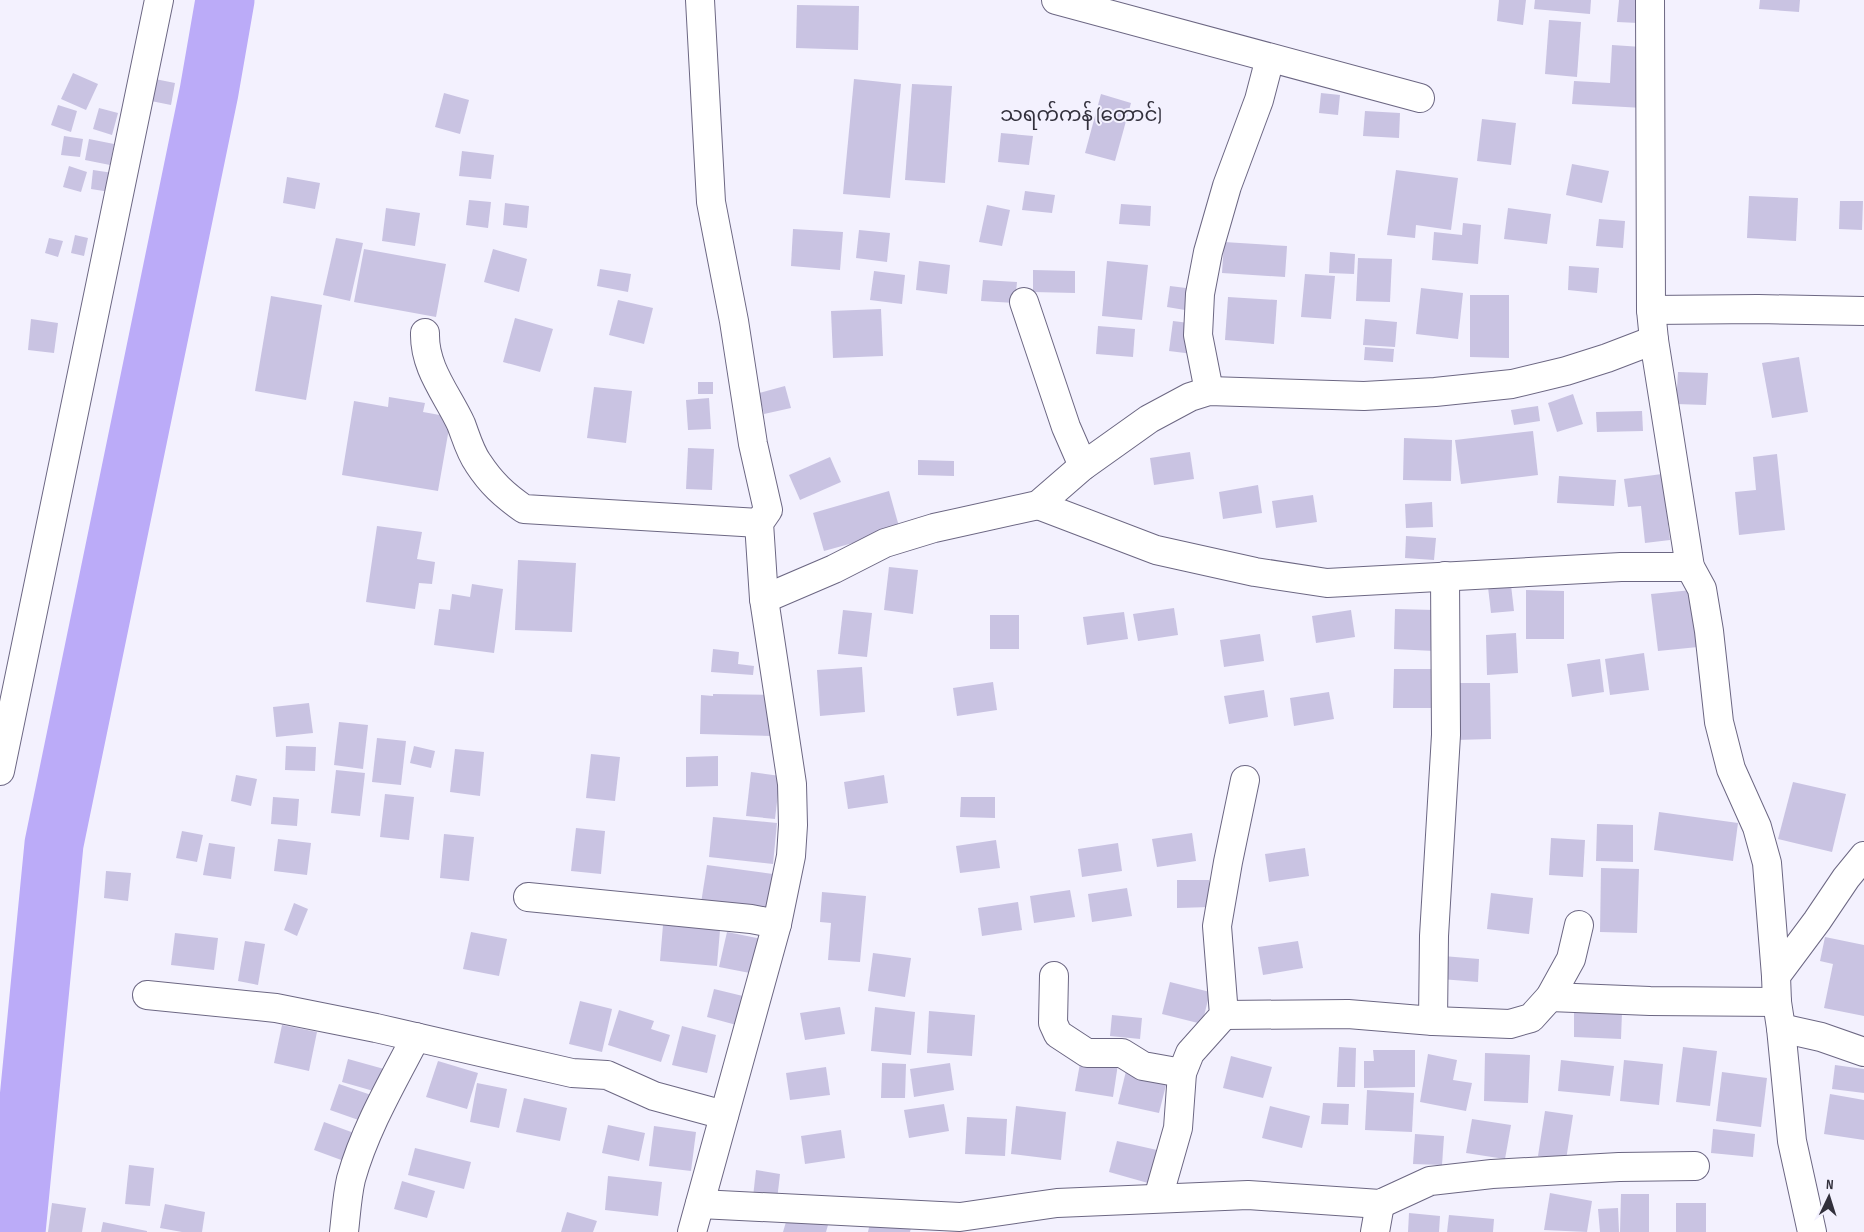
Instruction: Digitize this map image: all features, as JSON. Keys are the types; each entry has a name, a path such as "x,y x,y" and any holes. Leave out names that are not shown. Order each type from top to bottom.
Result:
{"street":[{"path":"0,771 159,0"},
{"path":"1056,0 1420,98"},
{"path":"1650,0 1651,310 1654,340 1690,567 1702,589 1709,631 1719,722 1731,769 1757,827 1767,864 1792,1141 1812,1232"},
{"path":"692,1232 777,924 791,856 793,825 792,792 764,599 759,523 768,510 753,444 734,321 711,202 706,4"},
{"path":"1208,391 1198,335 1200,294 1208,252 1227,186 1259,100 1270,58"},
{"path":"1024,302 1066,427 1083,466"},
{"path":"1651,310 1758,309 1864,311"},
{"path":"425,333 425,346 435,379 460,422 477,462 502,494 524,509 759,523"},
{"path":"764,599 834,569 885,543 934,528 1038,505 1083,466 1149,419 1208,391 1364,396 1434,392 1512,384 1574,369 1654,340"},
{"path":"1038,505 1156,550 1255,572 1326,582 1621,567 1690,567"},
{"path":"1433,1021 1434,936 1446,735 1445,576"},
{"path":"1158,1198 1178,1128 1182,1073 1190,1053 1224,1015 1217,926 1245,780"},
{"path":"1778,1002 1818,921 1846,878 1864,856"},
{"path":"528,897 751,919 777,924"},
{"path":"1224,1015 1348,1014 1433,1021 1510,1024 1531,1018 1550,997 1571,959 1580,926"},
{"path":"1054,976 1053,1023 1058,1034 1087,1053 1122,1053 1143,1066 1182,1073"},
{"path":"146,995 276,1008 416,1037 572,1073 607,1075 654,1096 724,1115"},
{"path":"1550,997 1660,1001 1778,1002 1821,1037 1864,1052"},
{"path":"344,1232 351,1181 357,1159 372,1122 416,1037"},
{"path":"700,1204 960,1216 1056,1203 1248,1195 1380,1204 1430,1181 1474,1176 1618,1167 1695,1166"},
{"path":"1375,1232 1380,1204"}],"building":[{"path":"1499,0 1526,0 1523,25 1497,21"},
{"path":"1535,0 1591,0 1590,14 1534,9"},
{"path":"1619,0 1639,0 1638,23 1617,22"},
{"path":"1760,0 1800,0 1799,12 1759,9"},
{"path":"797,5 859,6 858,50 796,48"},
{"path":"1549,20 1581,22 1577,77 1545,74"},
{"path":"1612,45 1642,47 1643,108 1572,104 1574,81 1610,83"},
{"path":"73,73 98,84 86,110 61,99"},
{"path":"155,79 175,83 171,105 151,101"},
{"path":"854,79 901,84 890,198 843,194"},
{"path":"912,84 952,86 945,183 905,180"},
{"path":"444,93 469,100 460,134 435,127"},
{"path":"1321,93 1340,95 1338,115 1319,113"},
{"path":"1101,94 1131,103 1115,161 1085,153"},
{"path":"58,105 77,111 71,132 51,125"},
{"path":"99,108 118,113 112,135 93,129"},
{"path":"1365,111 1400,113 1399,138 1363,136"},
{"path":"1482,119 1516,123 1511,165 1477,161"},
{"path":"1001,133 1033,136 1029,165 998,162"},
{"path":"64,136 83,139 80,157 61,155"},
{"path":"89,139 114,144 110,165 85,160"},
{"path":"462,151 494,155 491,179 459,176"},
{"path":"1572,164 1609,171 1602,203 1566,195"},
{"path":"69,166 87,172 81,192 63,187"},
{"path":"93,170 113,173 110,192 91,189"},
{"path":"1396,170 1458,178 1451,230 1416,225 1415,238 1387,235"},
{"path":"287,177 320,183 315,209 283,203"},
{"path":"1025,191 1055,195 1052,213 1022,210"},
{"path":"1749,196 1798,198 1796,241 1747,238"},
{"path":"469,200 491,202 488,228 466,225"},
{"path":"1840,201 1863,201 1862,230 1839,229"},
{"path":"505,203 529,206 527,228 503,225"},
{"path":"1121,204 1151,206 1150,226 1119,224"},
{"path":"987,205 1010,210 1002,246 979,242"},
{"path":"386,208 420,213 415,246 382,241"},
{"path":"1508,208 1551,214 1547,244 1504,239"},
{"path":"1599,219 1625,221 1623,248 1596,246"},
{"path":"1463,223 1481,225 1478,264 1432,260 1434,232 1462,235"},
{"path":"793,229 843,232 840,270 791,266"},
{"path":"859,230 890,233 887,262 856,258"},
{"path":"75,235 88,238 84,256 71,253"},
{"path":"49,238 63,241 58,257 45,253"},
{"path":"336,238 363,243 350,301 323,295"},
{"path":"1224,242 1287,246 1285,277 1222,273"},
{"path":"364,249 446,264 436,317 354,302"},
{"path":"493,249 527,259 519,292 484,282"},
{"path":"1330,252 1355,254 1354,274 1329,273"},
{"path":"1358,258 1392,259 1390,302 1356,301"},
{"path":"919,261 950,265 947,294 916,290"},
{"path":"1107,261 1148,265 1142,320 1102,316"},
{"path":"1569,266 1599,268 1597,293 1568,290"},
{"path":"600,269 631,274 628,292 597,286"},
{"path":"1033,270 1075,271 1075,293 1033,292"},
{"path":"874,271 905,275 902,304 870,300"},
{"path":"1305,274 1335,276 1331,319 1301,317"},
{"path":"983,280 1017,282 1015,303 981,301"},
{"path":"1170,286 1194,289 1191,311 1167,307"},
{"path":"1421,288 1463,293 1458,339 1416,334"},
{"path":"1470,295 1509,295 1509,358 1470,357"},
{"path":"271,296 322,305 306,400 255,391"},
{"path":"1228,297 1277,300 1274,344 1225,340"},
{"path":"618,300 653,308 644,344 609,335"},
{"path":"881,309 883,356 833,358 831,311"},
{"path":"515,318 553,329 540,372 503,362"},
{"path":"31,319 58,323 54,353 28,350"},
{"path":"1365,319 1397,322 1395,347 1363,345"},
{"path":"1173,321 1197,324 1193,354 1169,351"},
{"path":"1098,326 1135,329 1133,357 1096,354"},
{"path":"1365,347 1394,349 1393,362 1364,360"},
{"path":"1799,357 1808,412 1772,418 1762,363"},
{"path":"1678,372 1708,373 1706,405 1676,404"},
{"path":"698,382 713,382 713,394 698,394"},
{"path":"785,386 791,408 764,414 759,393"},
{"path":"594,387 632,391 626,443 587,438"},
{"path":"1573,394 1583,424 1557,432 1548,403"},
{"path":"389,397 425,403 423,412 451,417 438,491 342,475 354,401 388,407"},
{"path":"709,398 711,429 688,430 686,400"},
{"path":"1538,406 1540,421 1514,425 1511,410"},
{"path":"1642,411 1643,431 1597,432 1596,412"},
{"path":"1533,431 1538,475 1461,484 1455,440"},
{"path":"1404,438 1452,440 1451,481 1403,480"},
{"path":"688,448 714,449 712,490 686,489"},
{"path":"1190,452 1194,479 1154,485 1150,458"},
{"path":"1777,454 1785,530 1739,535 1735,492 1756,490 1753,457"},
{"path":"830,457 841,482 800,500 789,475"},
{"path":"918,460 954,461 954,476 918,475"},
{"path":"1662,474 1670,540 1645,543 1641,506 1628,507 1624,479"},
{"path":"1559,476 1616,480 1614,506 1557,503"},
{"path":"1258,485 1262,513 1223,519 1219,492"},
{"path":"889,491 900,530 824,551 813,513"},
{"path":"1313,495 1317,522 1276,528 1272,501"},
{"path":"1432,502 1433,527 1406,528 1405,504"},
{"path":"377,526 422,532 417,559 435,562 432,584 419,583 415,609 366,602"},
{"path":"1406,536 1436,538 1434,560 1405,558"},
{"path":"518,560 576,563 572,632 515,630"},
{"path":"889,567 918,570 913,614 884,610"},
{"path":"472,584 503,589 494,653 434,645 439,609 450,610 452,594 470,597"},
{"path":"1511,585 1514,611 1491,613 1488,587"},
{"path":"1526,590 1564,591 1564,639 1526,639"},
{"path":"1692,590 1698,647 1658,651 1651,594"},
{"path":"1174,608 1178,635 1138,641 1133,614"},
{"path":"1395,609 1435,610 1434,651 1394,649"},
{"path":"843,610 872,613 867,657 838,654"},
{"path":"1351,610 1355,637 1316,643 1312,616"},
{"path":"1124,612 1128,639 1087,645 1083,617"},
{"path":"990,615 1019,615 1019,649 990,649"},
{"path":"1516,633 1518,673 1487,675 1486,635"},
{"path":"1260,634 1264,661 1224,667 1220,640"},
{"path":"713,649 739,652 738,664 754,666 753,675 711,672"},
{"path":"1644,653 1649,690 1610,695 1605,659"},
{"path":"1600,659 1604,692 1572,697 1567,664"},
{"path":"862,667 865,712 820,716 817,670"},
{"path":"1394,669 1431,669 1431,708 1393,708"},
{"path":"993,682 997,710 957,716 953,688"},
{"path":"1454,683 1490,683 1491,739 1456,740"},
{"path":"1264,690 1268,717 1229,724 1224,696"},
{"path":"1329,692 1334,719 1294,726 1290,698"},
{"path":"713,694 773,695 772,736 700,734 701,695 713,696"},
{"path":"309,703 313,733 276,737 273,707"},
{"path":"339,722 368,725 363,769 334,765"},
{"path":"377,738 406,741 401,785 372,782"},
{"path":"286,746 316,747 315,771 285,770"},
{"path":"414,746 435,751 431,768 410,763"},
{"path":"455,749 484,752 480,796 450,792"},
{"path":"591,754 620,757 615,801 586,798"},
{"path":"718,756 718,786 686,787 686,757"},
{"path":"336,770 365,773 360,816 331,813"},
{"path":"751,772 780,776 775,819 746,816"},
{"path":"236,775 257,779 251,806 231,801"},
{"path":"884,775 888,803 848,809 844,782"},
{"path":"1793,782 1846,794 1832,852 1778,839"},
{"path":"385,794 414,797 409,840 380,837"},
{"path":"273,797 299,799 297,826 271,824"},
{"path":"961,797 995,797 995,818 960,817"},
{"path":"1659,812 1738,823 1733,861 1654,850"},
{"path":"713,817 777,823 773,864 709,857"},
{"path":"1597,824 1633,825 1633,862 1596,861"},
{"path":"576,828 605,831 601,874 571,871"},
{"path":"182,831 203,835 197,862 176,858"},
{"path":"1192,833 1196,861 1157,867 1152,839"},
{"path":"444,834 474,837 469,881 440,878"},
{"path":"1551,838 1585,840 1583,877 1549,875"},
{"path":"278,839 311,843 307,875 274,871"},
{"path":"996,840 1000,868 960,873 956,846"},
{"path":"209,843 235,847 231,879 203,875"},
{"path":"1118,843 1122,871 1082,877 1078,849"},
{"path":"1305,848 1309,876 1269,882 1265,854"},
{"path":"707,865 773,874 768,912 701,903"},
{"path":"1601,868 1639,869 1637,933 1600,932"},
{"path":"106,871 131,873 128,901 104,898"},
{"path":"1177,880 1209,880 1210,907 1177,908"},
{"path":"1127,888 1132,916 1092,922 1088,894"},
{"path":"1070,890 1075,917 1034,923 1030,896"},
{"path":"822,892 866,896 860,962 828,960 831,923 820,922"},
{"path":"1491,893 1533,898 1529,934 1487,929"},
{"path":"1018,902 1022,930 982,936 978,908"},
{"path":"294,903 308,909 297,936 284,930"},
{"path":"663,925 720,930 717,966 660,961"},
{"path":"471,932 507,939 499,976 463,969"},
{"path":"727,932 762,939 755,974 719,967"},
{"path":"175,933 218,938 214,970 171,965"},
{"path":"1825,937 1864,945 1864,1016 1824,1008 1833,964 1820,961"},
{"path":"245,941 265,944 258,985 238,981"},
{"path":"1298,941 1303,968 1263,975 1258,947"},
{"path":"873,953 911,958 905,997 868,991"},
{"path":"1443,956 1479,959 1478,982 1441,979"},
{"path":"1170,982 1210,992 1202,1024 1162,1014"},
{"path":"714,989 747,997 740,1026 707,1017"},
{"path":"580,1001 612,1009 602,1052 569,1044"},
{"path":"840,1007 845,1034 805,1040 800,1013"},
{"path":"875,1007 915,1012 911,1055 871,1051"},
{"path":"619,1010 654,1021 651,1029 670,1035 661,1062 608,1045"},
{"path":"929,1011 975,1015 972,1056 927,1053"},
{"path":"1574,1011 1622,1012 1621,1039 1574,1037"},
{"path":"1112,1015 1142,1018 1140,1039 1110,1036"},
{"path":"282,1025 317,1032 309,1071 274,1063"},
{"path":"682,1026 716,1035 707,1073 672,1065"},
{"path":"1339,1047 1356,1048 1355,1087 1337,1087"},
{"path":"1683,1047 1717,1051 1710,1106 1676,1102"},
{"path":"1373,1050 1415,1050 1415,1087 1364,1088 1364,1061 1374,1061"},
{"path":"1485,1053 1530,1055 1528,1103 1484,1101"},
{"path":"1428,1054 1457,1060 1453,1080 1472,1083 1466,1111 1420,1102"},
{"path":"1231,1056 1272,1067 1263,1098 1223,1088"},
{"path":"1081,1058 1118,1064 1113,1097 1075,1091"},
{"path":"348,1059 384,1069 377,1092 342,1082"},
{"path":"1561,1060 1614,1066 1610,1096 1558,1091"},
{"path":"1624,1060 1663,1064 1659,1105 1620,1101"},
{"path":"438,1061 478,1073 467,1109 426,1097"},
{"path":"882,1063 906,1064 905,1098 881,1098"},
{"path":"950,1063 954,1090 914,1097 910,1069"},
{"path":"1835,1065 1864,1069 1864,1093 1832,1089"},
{"path":"826,1067 830,1095 790,1100 786,1073"},
{"path":"1127,1067 1168,1077 1159,1113 1118,1104"},
{"path":"1722,1072 1767,1078 1761,1127 1716,1121"},
{"path":"477,1083 507,1089 499,1128 470,1122"},
{"path":"339,1084 377,1097 367,1123 330,1110"},
{"path":"1367,1090 1414,1093 1412,1132 1365,1130"},
{"path":"1830,1094 1864,1100 1864,1140 1824,1134"},
{"path":"524,1098 567,1108 560,1141 516,1132"},
{"path":"1323,1103 1349,1104 1348,1125 1321,1124"},
{"path":"944,1104 949,1131 909,1138 904,1110"},
{"path":"1016,1106 1066,1112 1061,1160 1011,1154"},
{"path":"1270,1106 1310,1116 1302,1148 1262,1138"},
{"path":"1545,1111 1573,1115 1566,1160 1538,1156"},
{"path":"967,1117 1007,1119 1005,1156 965,1154"},
{"path":"1472,1119 1511,1125 1505,1159 1466,1153"},
{"path":"324,1122 354,1133 344,1161 314,1150"},
{"path":"608,1125 645,1133 639,1161 602,1153"},
{"path":"654,1126 696,1132 691,1171 649,1166"},
{"path":"1713,1129 1755,1134 1753,1157 1711,1153"},
{"path":"841,1130 845,1158 805,1164 801,1136"},
{"path":"1415,1134 1444,1136 1442,1165 1413,1164"},
{"path":"1117,1141 1157,1150 1148,1183 1109,1172"},
{"path":"415,1148 471,1162 464,1189 408,1175"},
{"path":"129,1165 154,1168 150,1206 125,1204"},
{"path":"756,1170 780,1174 777,1200 753,1197"},
{"path":"608,1176 662,1182 658,1216 605,1210"},
{"path":"402,1181 435,1191 427,1218 394,1209"},
{"path":"1550,1193 1592,1201 1587,1232 1544,1230"},
{"path":"1621,1194 1649,1194 1649,1232 1620,1232"},
{"path":"52,1203 86,1208 82,1232 48,1232"},
{"path":"1676,1203 1706,1203 1706,1232 1676,1232"},
{"path":"165,1204 205,1212 202,1232 182,1232 160,1228"},
{"path":"1618,1208 1619,1232 1600,1232 1598,1209"},
{"path":"567,1212 597,1221 593,1232 561,1232"},
{"path":"1409,1213 1440,1216 1439,1232 1408,1232"},
{"path":"788,1215 828,1225 826,1232 783,1232"},
{"path":"1449,1215 1494,1219 1493,1232 1447,1232"},
{"path":"871,1218 911,1228 910,1232 868,1232"},
{"path":"103,1222 147,1231 147,1232 101,1232"}],"waterway":[{"path":"16,1232 54,844 209,92 225,0"}],"district":[{"name":"သရက်ကန် (တောင်)","path":"1081,115"}]}
